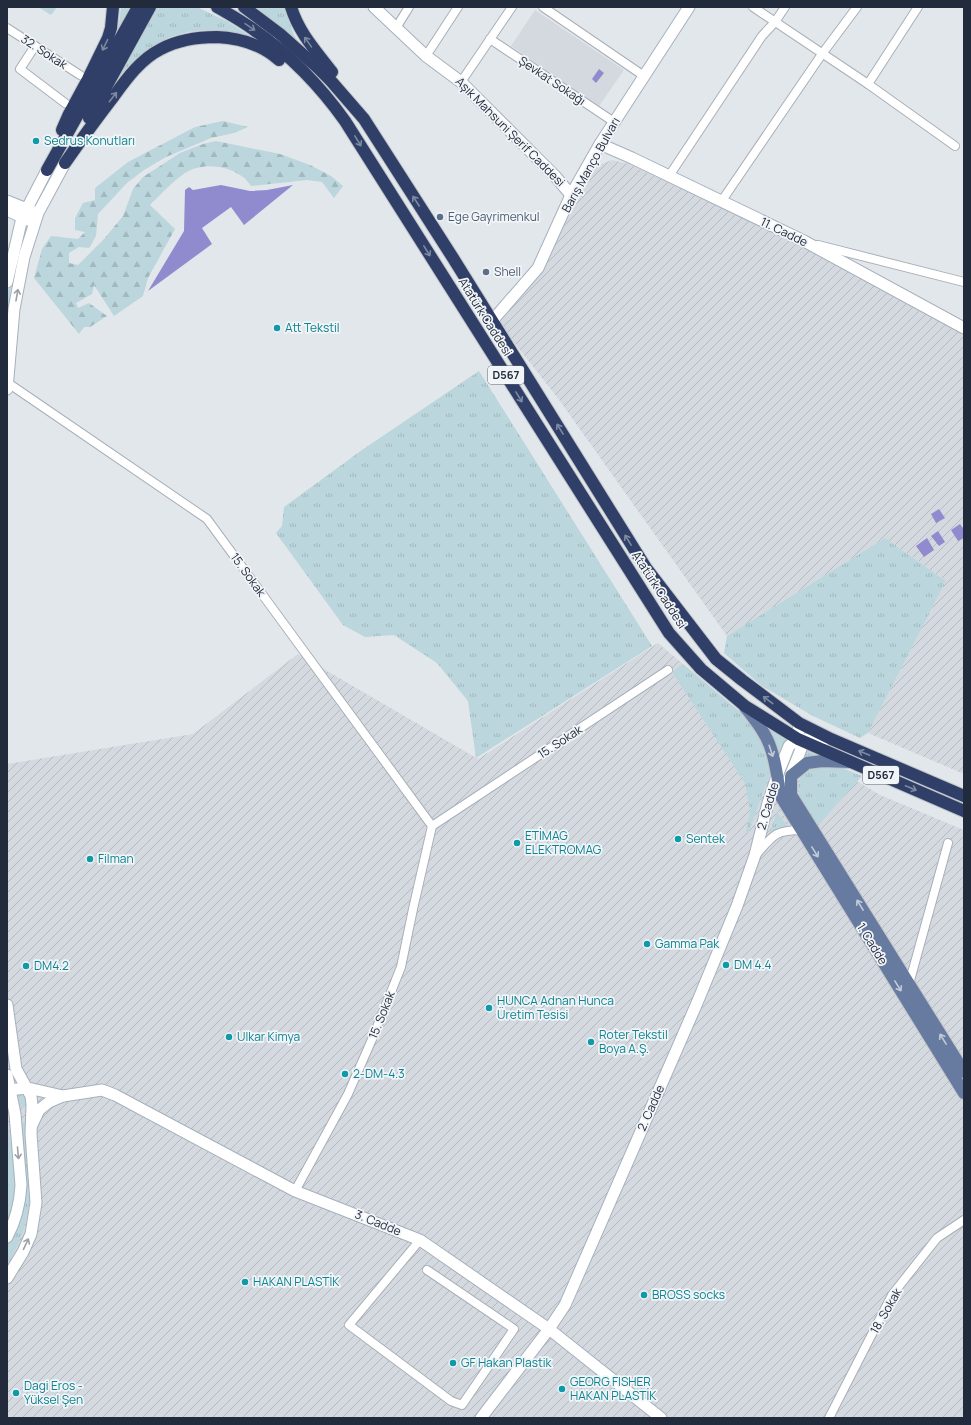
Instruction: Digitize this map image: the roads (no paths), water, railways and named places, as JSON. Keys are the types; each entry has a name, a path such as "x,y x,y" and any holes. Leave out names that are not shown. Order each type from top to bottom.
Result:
{"highway":[{"path":"47,170 69,114 108,38 111,28 113,7"},
{"path":"65,162 138,7"},
{"path":"47,170 150,7"},
{"name":"Atatürk Caddesi","path":"217,7 255,30 287,56 326,96 345,121 669,633 701,669 745,706 798,739"},
{"name":"D567","path":"244,7 280,34 318,68 364,119 453,258 646,568 716,659 799,723 831,739 964,796"},
{"path":"291,7 300,30 314,51 350,96 364,119"},
{"path":"65,162 125,82 145,60 167,46 194,38 212,37 245,41 268,51 301,79 345,121"},
{"name":"D567","path":"798,739 964,811"}],"main road":[{"path":"745,706 759,725 771,749 777,776 785,795"},
{"path":"785,795 791,776 807,764 822,761 850,762"},
{"name":"1. Cadde","path":"785,795 802,830 964,1093"},
{"name":"1. Cadde","path":"785,795 909,984 964,1072"}],"street":[{"name":"Aşık Mahsuni Şerif Caddesi","path":"374,7 426,56 461,82 572,195"},
{"path":"396,28 409,7"},
{"path":"426,56 458,7"},
{"path":"461,82 512,7"},
{"path":"543,7 644,76"},
{"name":"Barış Manço Bulvarı","path":"492,321 538,268 572,195 600,144 689,7"},
{"path":"753,7 868,84 955,146"},
{"path":"669,176 762,36 775,22 785,7"},
{"path":"721,202 822,54 857,7"},
{"path":"868,84 918,7"},
{"name":"32. Sokak","path":"7,28 80,75"},
{"name":"Şevkat Sokağı","path":"490,39 614,122"},
{"path":"35,46 20,69 65,103"},
{"name":"11. Cadde","path":"600,144 804,241 964,328"},
{"path":"7,386 14,309 24,257 36,218 65,162"},
{"path":"7,282 16,240 24,214 47,170"},
{"path":"7,201 24,214"},
{"path":"7,210 36,218"},
{"path":"7,214 12,218 16,227 16,240"},
{"path":"804,241 964,282"},
{"name":"15. Sokak","path":"7,386 207,519 432,826"},
{"name":"15. Sokak","path":"295,1190 348,1094 401,967 432,826 668,670"},
{"path":"791,776 801,749 798,739 799,723"},
{"path":"798,739 831,739"},
{"name":"2. Cadde","path":"481,1418 549,1329 565,1305 696,1007 737,906 755,855 768,803 777,776 789,746 798,739"},
{"path":"768,803 785,795"},
{"path":"755,855 772,836 789,830 802,830"},
{"path":"909,984 948,843"},
{"path":"7,1005 16,1070 28,1088 31,1096 31,1134 36,1196 36,1210 31,1234 27,1244 7,1278"},
{"path":"7,1075 8,1090 15,1114 21,1195 17,1215 7,1237"},
{"path":"8,1090 28,1088 64,1096"},
{"name":"3. Cadde","path":"64,1096 102,1090 295,1190 420,1240 549,1329 661,1418"},
{"path":"32,1125 39,1110 49,1102 64,1096"},
{"path":"15,1114 19,1116 32,1112"},
{"name":"18. Sokak","path":"829,1418 892,1295 937,1238 964,1220"},
{"path":"420,1240 349,1325 451,1401 462,1405 514,1329 427,1270"}],"place":[{"name":"Sedrus Konutları","path":"36,141"},
{"name":"Ege Gayrimenkul","path":"440,217"},
{"name":"Shell","path":"486,272"},
{"name":"Att Tekstil","path":"277,328"},
{"name":"Sentek","path":"678,839"},
{"name":"ETİMAG ELEKTROMAG","path":"517,843"},
{"name":"Filman","path":"90,859"},
{"name":"Gamma Pak","path":"647,944"},
{"name":"DM 4.4","path":"726,965"},
{"name":"DM4.2","path":"26,966"},
{"name":"HUNCA Adnan Hunca Üretim Tesisi","path":"489,1008"},
{"name":"Ulkar Kimya","path":"229,1037"},
{"name":"Roter Tekstil Boya A.Ş.","path":"591,1042"},
{"name":"2-DM-4.3","path":"345,1074"},
{"name":"HAKAN PLASTİK","path":"245,1282"},
{"name":"BROSS socks","path":"644,1295"},
{"name":"GF Hakan Plastik","path":"453,1363"},
{"name":"GEORG FISHER HAKAN PLASTİK","path":"562,1389"},
{"name":"Dagi Eros - Yüksel Şen","path":"16,1393"}]}
